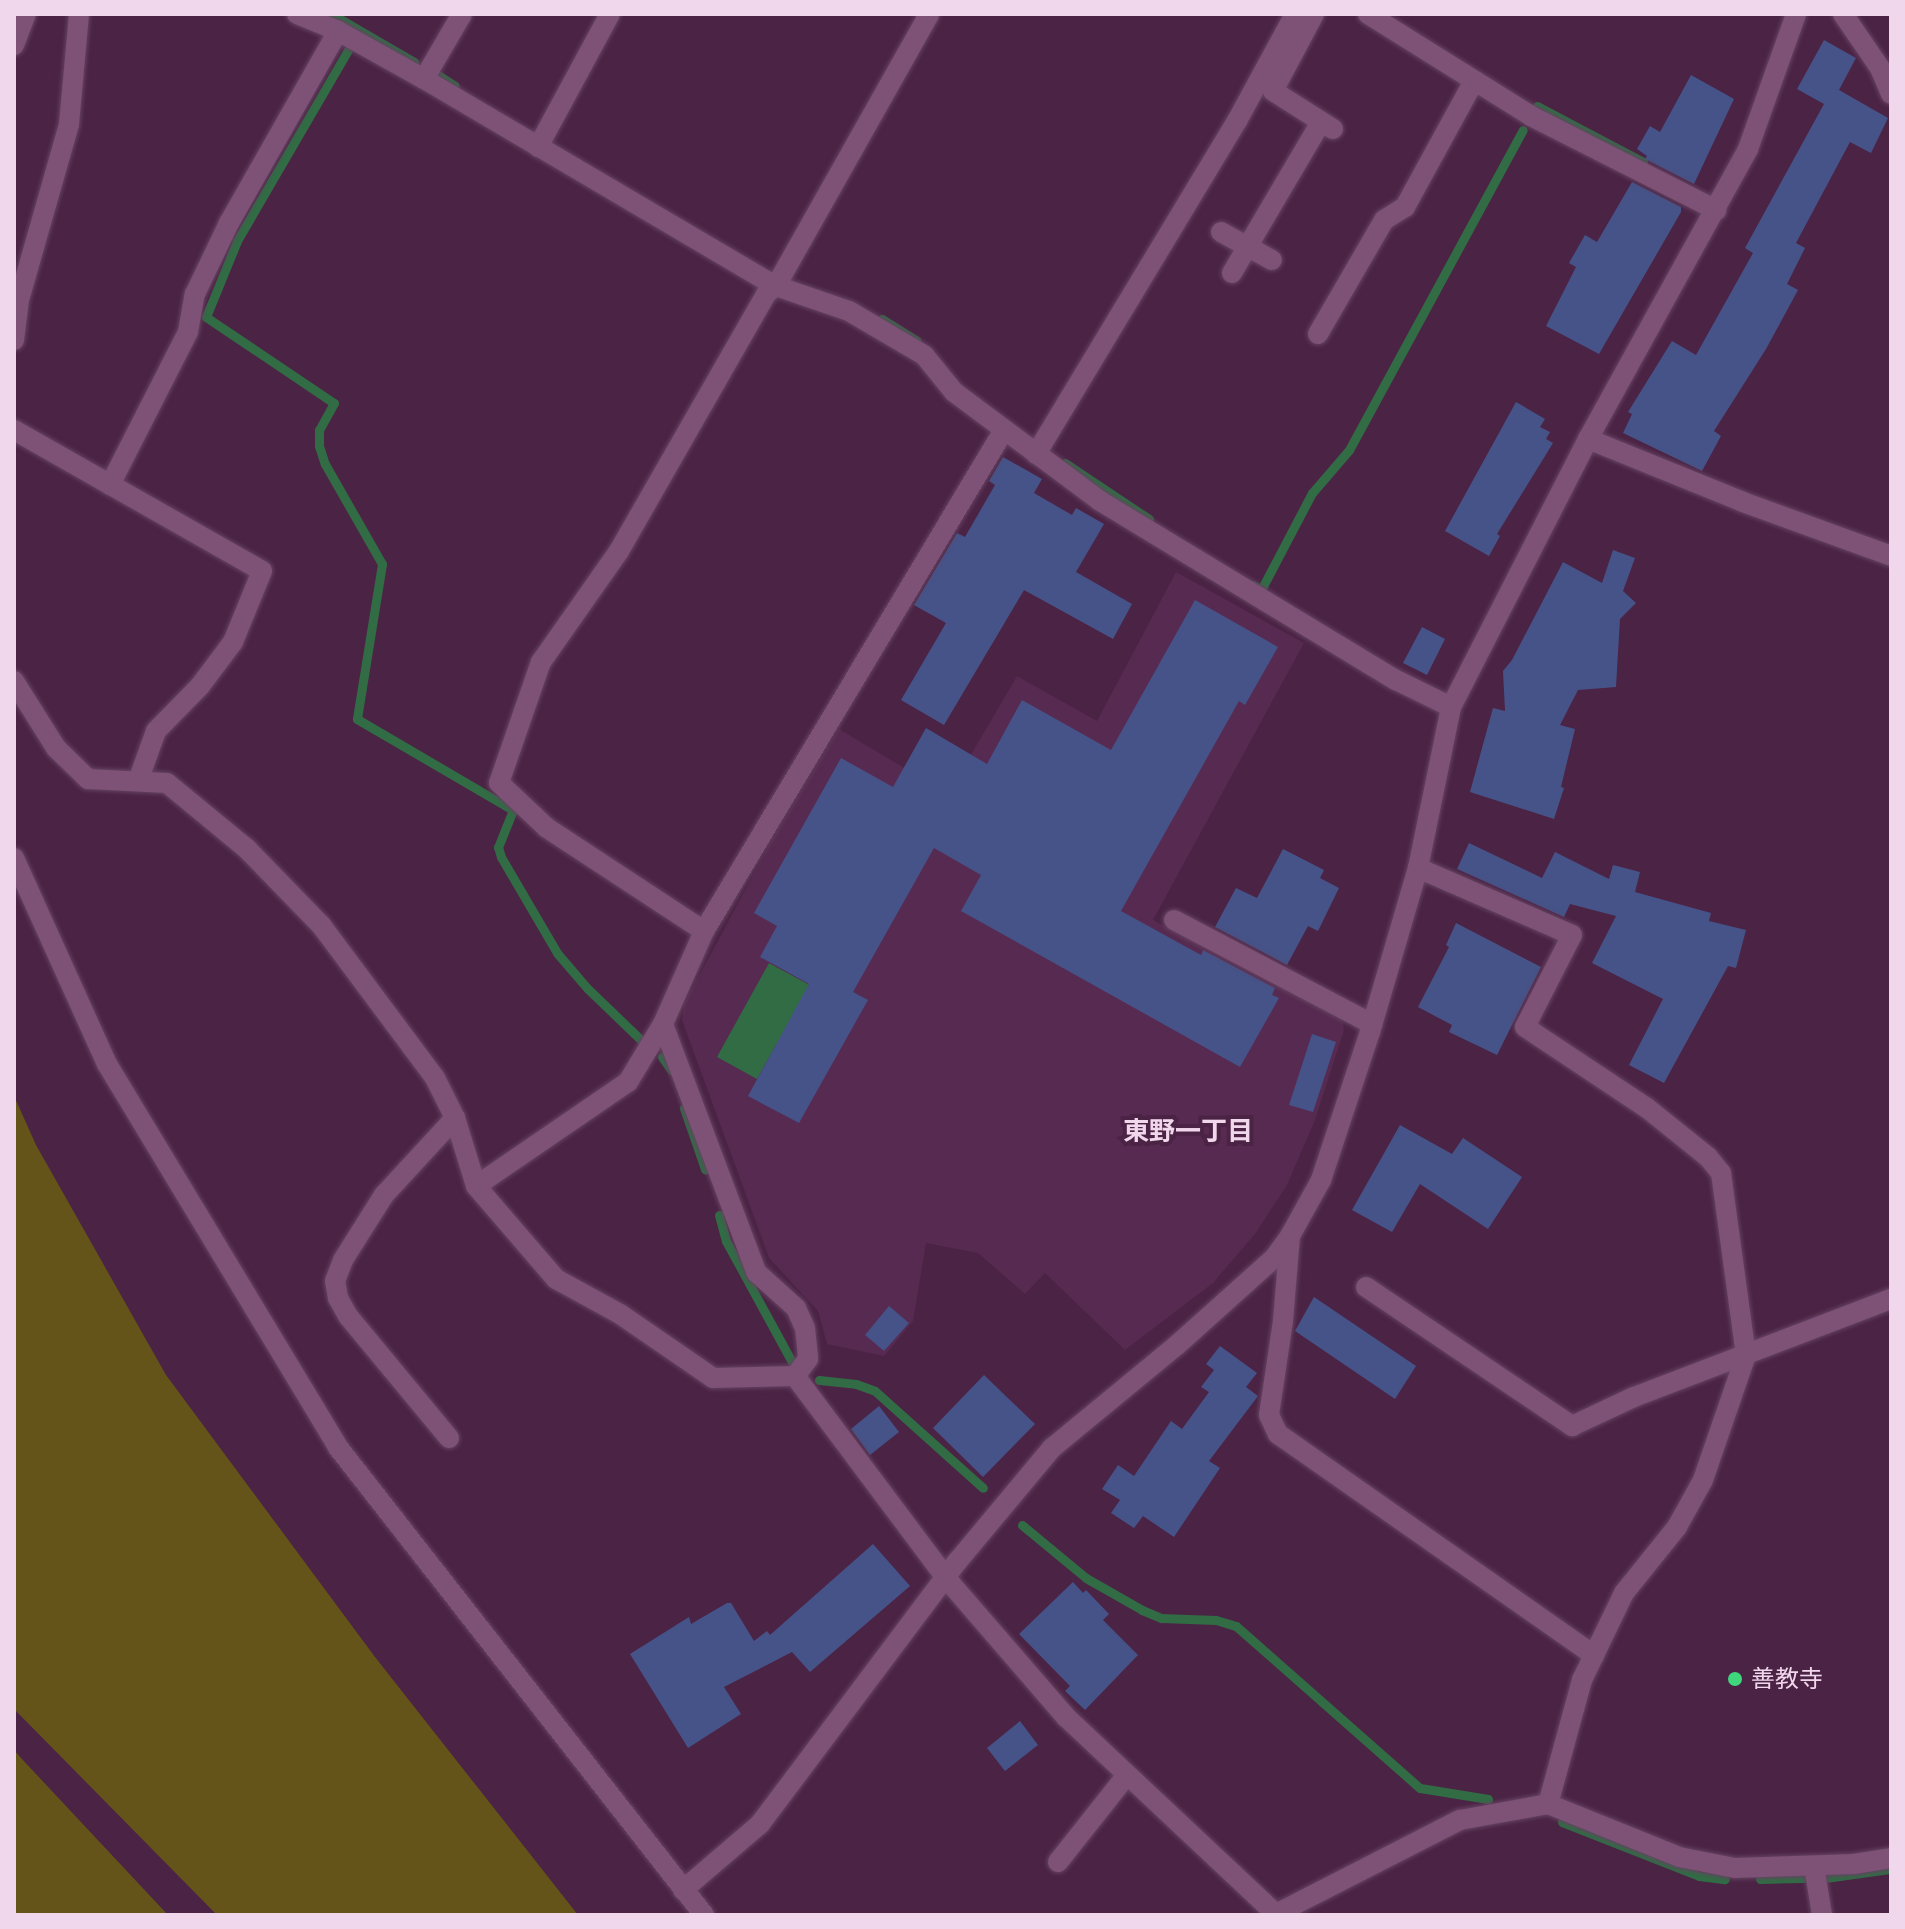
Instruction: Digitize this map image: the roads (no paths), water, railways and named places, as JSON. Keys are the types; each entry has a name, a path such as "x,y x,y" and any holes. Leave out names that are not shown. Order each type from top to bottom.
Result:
{"street":[{"path":"14,45 26,14"},
{"path":"14,340 19,300 69,124 79,14"},
{"path":"424,79 462,14"},
{"path":"538,147 610,14"},
{"path":"704,931 547,828 499,783 541,662 619,551 766,294 776,286 929,14"},
{"path":"1036,454 1237,121 1295,14"},
{"path":"1232,273 1327,126 1273,91 1314,14"},
{"path":"1368,14 1531,116 1716,210"},
{"path":"683,1890 760,1824 946,1578 1052,1448 1177,1345 1275,1257 1290,1236 1321,1180 1372,1024 1418,868 1451,707 1588,439 1748,149 1796,14"},
{"path":"1843,14 1880,68 1891,94"},
{"path":"309,16 424,79 776,286 849,311 924,355 954,392 1113,509 1396,680 1451,707"},
{"path":"110,485 188,332 195,294 229,223 338,31"},
{"path":"1318,334 1384,220 1405,207 1474,81"},
{"path":"1221,232 1272,260"},
{"path":"14,430 262,571 233,642 200,686 156,731 138,781"},
{"path":"476,1186 628,1082 663,1024 704,931 1004,430"},
{"path":"1588,439 1743,502 1891,556"},
{"path":"14,681 56,748 88,779 167,783 247,849 321,925 435,1078 455,1118 476,1186 556,1279 620,1314 713,1378 795,1376"},
{"path":"14,858 107,1064 337,1446 704,1915"},
{"path":"1418,868 1572,935 1525,1027 1647,1108 1708,1157 1721,1173 1746,1355 1703,1480 1677,1527 1624,1593 1582,1680 1548,1804"},
{"path":"1174,920 1372,1024"},
{"path":"663,1024 756,1272 796,1308 805,1328 808,1359 795,1376"},
{"path":"449,1438 348,1316 338,1298 335,1281 343,1260 384,1195 455,1118"},
{"path":"1290,1236 1283,1321 1269,1415 1278,1434 1594,1655"},
{"path":"1366,1287 1572,1426 1634,1397 1891,1299"},
{"path":"795,1376 946,1578 1066,1717 1275,1915 1460,1820 1548,1804 1679,1857 1735,1868 1854,1864 1891,1858"},
{"path":"1058,1862 1127,1775"},
{"path":"1814,1866 1822,1915"}],"waterway":[{"path":"333,15 414,62"},
{"path":"348,50 237,241 206,317 334,403 319,430 319,446 325,464 382,564 357,719 513,810 498,847 501,857 557,953 587,988 642,1041"},
{"path":"438,75 455,86"},
{"path":"1537,106 1643,162"},
{"path":"1253,585 1261,590 1312,493 1349,450 1523,130"},
{"path":"882,319 917,341"},
{"path":"1065,463 1149,519"},
{"path":"662,1057 672,1071"},
{"path":"684,1108 705,1169"},
{"path":"719,1215 726,1241 792,1362"},
{"path":"819,1380 856,1384 875,1391 983,1488"},
{"path":"1022,1525 1086,1578 1142,1610 1161,1618 1216,1620 1236,1626 1420,1788 1488,1799"},
{"path":"1562,1822 1699,1876 1725,1879"},
{"path":"1825,1878 1891,1869"},
{"path":"1760,1879 1803,1878"}],"place":[{"name":"善教寺","path":"1735,1679"}],"district":[{"name":"東野一丁目","path":"1188,1131"}]}
